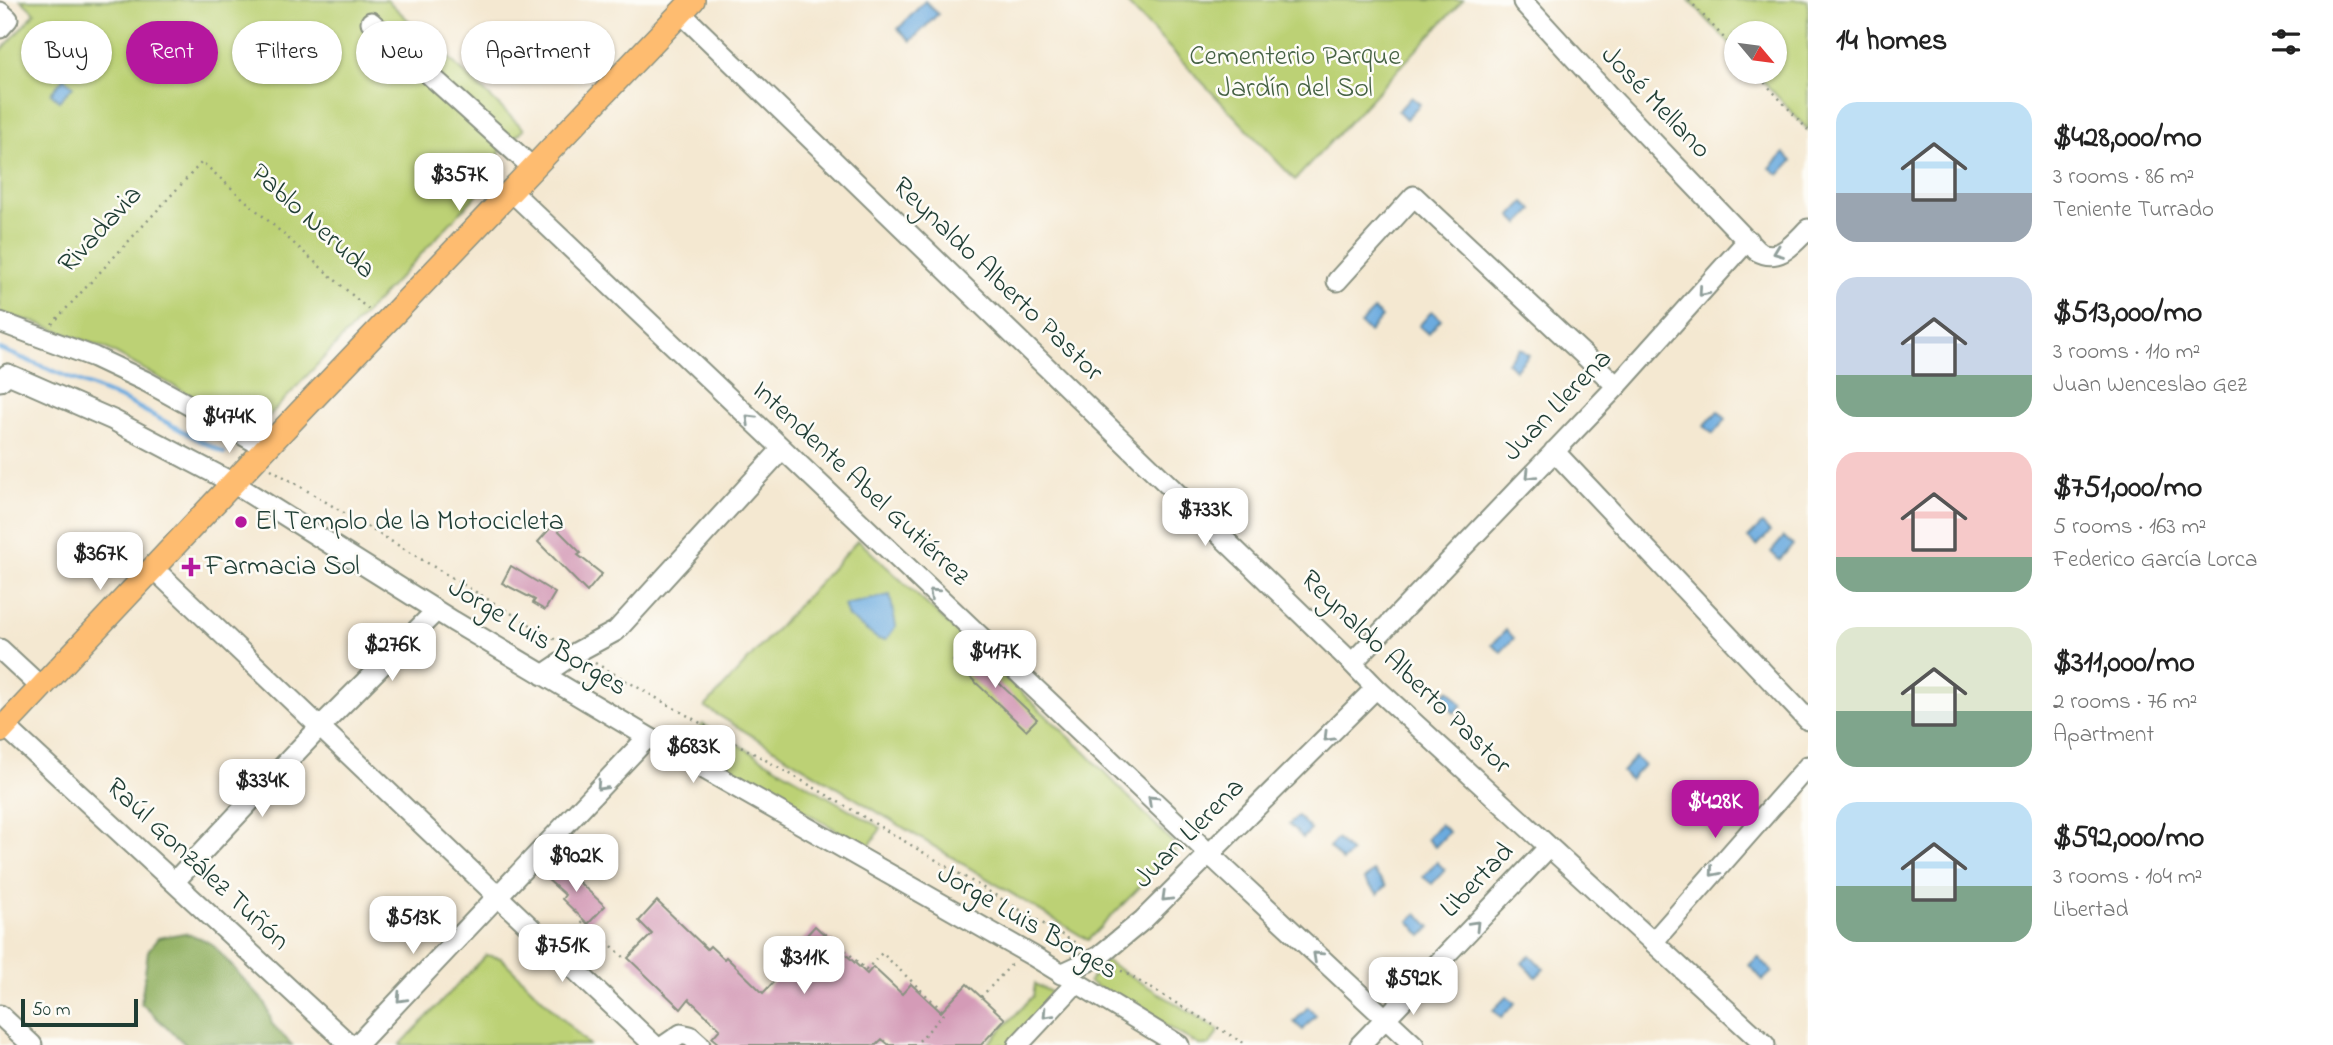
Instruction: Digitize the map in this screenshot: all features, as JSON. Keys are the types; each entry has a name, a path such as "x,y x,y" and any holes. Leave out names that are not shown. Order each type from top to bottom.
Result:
{"main road":[{"path":"2,728 687,7"}],"street":[{"name":"José Mellano","path":"1523,2 1748,240"},
{"name":"Reynaldo Alberto Pastor","path":"687,7 1376,688 1765,1045"},
{"path":"440,84 533,168"},
{"name":"Intendente Abel Gutiérrez","path":"511,191 1210,855 1414,1045"},
{"path":"1337,281 1414,196 1618,386"},
{"path":"1748,240 1757,251 1766,256 1778,255 1808,229"},
{"name":"Juan Llerena","path":"1352,663 1618,386 1748,240"},
{"path":"0,321 94,357 147,382 262,452"},
{"name":"Jorge Luis Borges","path":"4,377 113,420 233,483 543,675 1179,1045"},
{"path":"543,675 576,652 616,631 782,449"},
{"path":"1554,451 1808,720"},
{"path":"153,568 654,1045"},
{"path":"174,882 320,727 436,611"},
{"path":"0,649 41,687"},
{"name":"Juan Llerena","path":"1018,1045 1069,979 1143,920 1376,688"},
{"name":"Raúl González Tuñón","path":"2,728 350,1045"},
{"path":"357,1045 648,737"},
{"path":"1653,942 1808,766"},
{"name":"Libertad","path":"1360,1045 1549,847"},
{"path":"0,1015 32,1045"},
{"path":"665,1045 681,1034 690,1036 700,1045"}],"path":[{"path":"1689,0 1724,38"},
{"path":"1766,84 1808,130"},
{"name":"Pablo Neruda","path":"202,162 384,324"},
{"name":"Rivadavia","path":"41,337 202,162"},
{"path":"262,452 268,468 576,652 820,791 1247,1045"},
{"path":"555,950 584,920 627,960"},
{"path":"825,935 827,933 866,970 882,953 946,1013 915,1045"},
{"path":"981,997 1014,961"}],"green space":[{"path":"21,0 387,0 409,21 356,21 356,84 447,84 447,56 461,70 461,84 476,84 524,129 499,152 503,167 255,431 107,349 37,323 0,313 0,52 21,29 21,84 112,84 112,21 28,21 35,13"},
{"name":"Cementerio Parque Jardín del Sol","path":"1124,0 1463,0 1295,180"},
{"path":"1689,0 1808,0 1808,130 1766,84 1787,84 1787,21 1724,21 1724,38"},
{"path":"858,540 1082,749 1178,848 1088,940 705,707"},
{"path":"703,724 881,828 868,848 687,744"},
{"path":"184,933 212,944 266,1004 272,1024 292,1045 186,1045 141,1003 148,951 158,938"},
{"path":"486,955 501,958 589,1045 400,1045"},
{"path":"1106,961 1219,1030 1210,1045 1199,1045 1089,982 1100,964"},
{"path":"1035,984 1051,992 1051,999 1009,1045 987,1045 1033,996"}],"water":[{"path":"925,1 938,14 911,41 898,29"},
{"path":"59,84 73,86 59,101 51,93"},
{"path":"1411,97 1420,104 1406,119 1398,111"},
{"path":"1784,153 1792,161 1779,175 1770,168"},
{"path":"1524,202 1533,210 1519,224 1511,216"},
{"path":"1374,310 1382,317 1369,332 1360,324"},
{"path":"1432,311 1441,319 1428,334 1419,326"},
{"path":"1520,348 1529,355 1515,370 1507,362"},
{"path":"1718,411 1726,419 1713,434 1704,426"},
{"path":"1762,524 1770,532 1757,546 1748,538"},
{"path":"1784,537 1793,545 1779,560 1771,552"},
{"path":"890,595 896,626 886,640 878,639 848,617 844,605"},
{"path":"1506,630 1514,638 1501,652 1492,645"},
{"path":"1449,690 1462,705 1454,713 1440,698"},
{"path":"1635,757 1644,765 1630,780 1622,772"},
{"path":"1298,816 1311,830 1303,838 1289,824"},
{"path":"1440,824 1449,832 1435,847 1427,839"},
{"path":"1337,839 1351,853 1342,861 1329,847"},
{"path":"1437,862 1445,870 1432,884 1423,877"},
{"path":"1373,871 1386,886 1378,894 1364,880"},
{"path":"1417,913 1431,927 1422,936 1409,921"},
{"path":"1530,955 1544,969 1536,977 1522,963"},
{"path":"1758,957 1772,972 1763,980 1749,965"},
{"path":"1507,996 1515,1003 1501,1018 1493,1010"},
{"path":"1308,1007 1316,1015 1303,1030 1294,1022"}],"building":[{"path":"553,525 581,553 578,555 602,574 587,592 538,542"},
{"path":"511,566 555,593 545,610 533,603 535,600 502,583"},
{"path":"963,649 1037,719 1026,730 953,661"},
{"path":"559,864 605,906 588,924 562,899 565,895 546,878"},
{"path":"657,901 707,949 710,946 724,959 726,957 763,993 801,953 795,948 815,926 867,974 873,967 902,994 911,984 941,1012 967,984 1005,1019 981,1045 889,1045 882,1039 876,1045 720,1045 712,1038 720,1029 689,999 681,1009 628,958 652,934 639,921"}],"waterway":[{"path":"0,349 124,400 224,453"}],"place":[{"name":"El Templo de la Motocicleta","path":"241,522"},
{"name":"Farmacia Sol","path":"191,567"}]}
